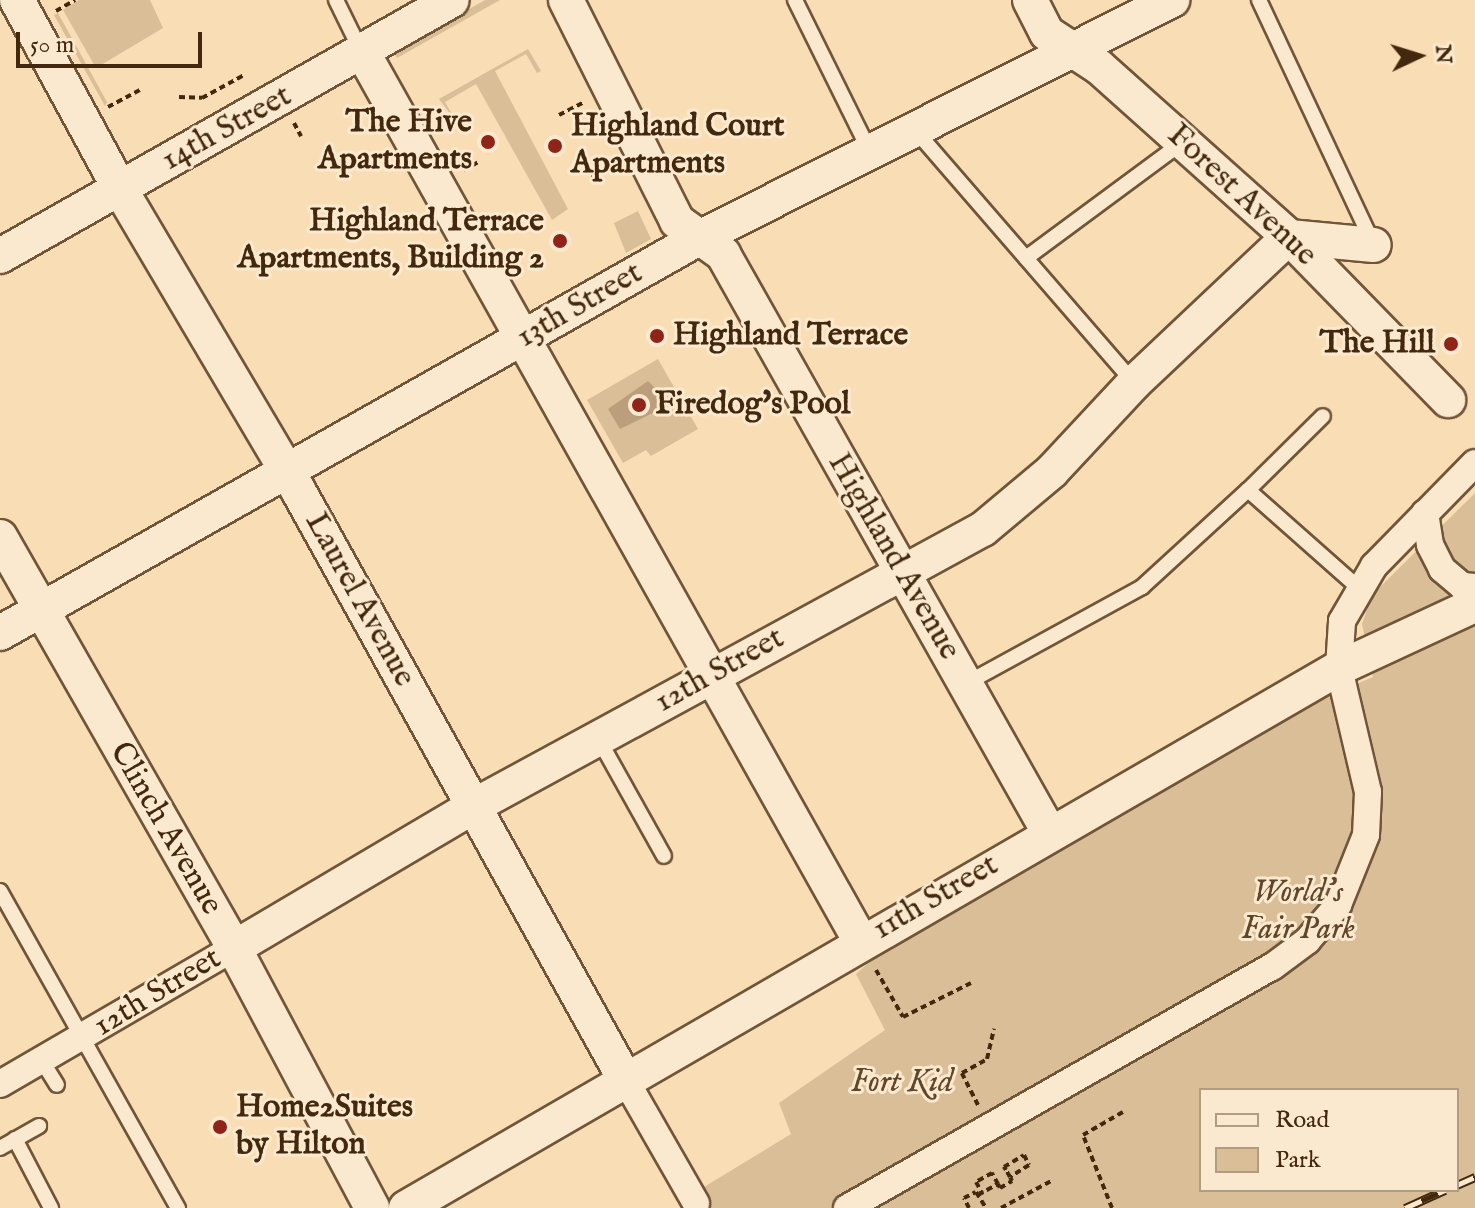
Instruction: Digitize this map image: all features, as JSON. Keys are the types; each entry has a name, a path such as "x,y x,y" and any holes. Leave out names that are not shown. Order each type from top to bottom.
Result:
{"street":[{"name":"Laurel Avenue","path":"17,0 120,189 288,473 696,1203"},
{"name":"14th Street","path":"0,256 452,0"},
{"name":"Highland Avenue","path":"566,0 677,221 723,254 1049,832"},
{"name":"Forest Avenue","path":"1030,0 1047,33 1073,50 1183,142 1289,237 1448,400"},
{"name":"13th Street","path":"0,633 699,238 1172,0"},
{"path":"363,53 709,677 866,952"},
{"path":"1289,237 1385,247"},
{"name":"12th Street","path":"0,1084 83,1039 474,806 983,529 1052,471 1134,383 1289,237"},
{"path":"847,1208 1258,974 1307,941 1338,905 1366,835 1368,792 1339,668 1342,621 1374,566 1475,463"},
{"path":"1425,513 1430,545 1442,569 1462,586 1475,587"},
{"name":"Clinch Avenue","path":"0,537 234,948 372,1208"},
{"name":"11th Street","path":"406,1208 626,1081 866,952 1049,832 1339,668 1475,605"}],"lane":[{"path":"336,0 363,53"},
{"path":"795,0 871,153"},
{"path":"1259,0 1385,247"},
{"path":"915,130 1134,383"},
{"path":"1026,258 1183,142"},
{"path":"965,684 1142,587 1323,416"},
{"path":"1248,490 1360,589"},
{"path":"598,738 664,856"},
{"path":"0,891 178,1208"},
{"path":"42,1061 57,1085"},
{"path":"0,1148 39,1126"},
{"path":"15,1139 51,1208"}],"path":[{"path":"53,13 75,0"},
{"path":"179,97 202,98 244,75"},
{"path":"106,109 140,90"},
{"path":"559,115 588,101"},
{"path":"454,175 479,162"},
{"path":"591,176 618,162"},
{"path":"866,952 903,1017 971,983"},
{"path":"979,1107 962,1073 987,1059 994,1029"},
{"path":"1112,1208 1083,1135 1123,1112"},
{"path":"994,1177 1000,1188 1012,1181 1004,1167 1024,1155 1029,1165 1010,1177"},
{"path":"986,1208 976,1182 1006,1170"},
{"path":"1001,1208 1051,1181"},
{"path":"969,1208 964,1198 998,1184"}],"green space":[{"path":"79,0 150,0 163,28 96,68 63,10"},
{"path":"485,0 500,0 397,58 394,52"},
{"path":"58,13 107,102 105,106 54,15"},
{"path":"528,49 541,71 537,73 526,54 495,71 568,209 552,220 476,84 445,102 457,123 439,99"},
{"path":"638,211 651,239 626,253 614,223"},
{"path":"658,359 698,429 651,456 646,450 623,463 587,400"},
{"name":"World's Fair Park","path":"1475,493 1475,1208 707,1208 699,1190 791,1134 779,1103 885,1030 856,974 882,951 1292,711 1373,677 1362,624 1372,595"}],"shaded area":[{"name":"Firedog's Pool","path":"648,381 667,400 665,407 620,429 608,409"}],"railway":[{"path":"1459,1184 1475,1177"},
{"path":"1405,1208 1441,1192"}],"place":[{"name":"The Hive Apartments","path":"488,142"},
{"name":"Highland Court Apartments","path":"555,146"},
{"name":"Highland Terrace Apartments, Building 2","path":"560,241"},
{"name":"Highland Terrace","path":"657,336"},
{"name":"The Hill","path":"1451,344"},
{"name":"Firedog's Pool","path":"639,405"},
{"name":"Home2Suites by Hilton","path":"220,1127"}],"park label":[{"name":"Fort Kid","path":"902,1083"}]}
